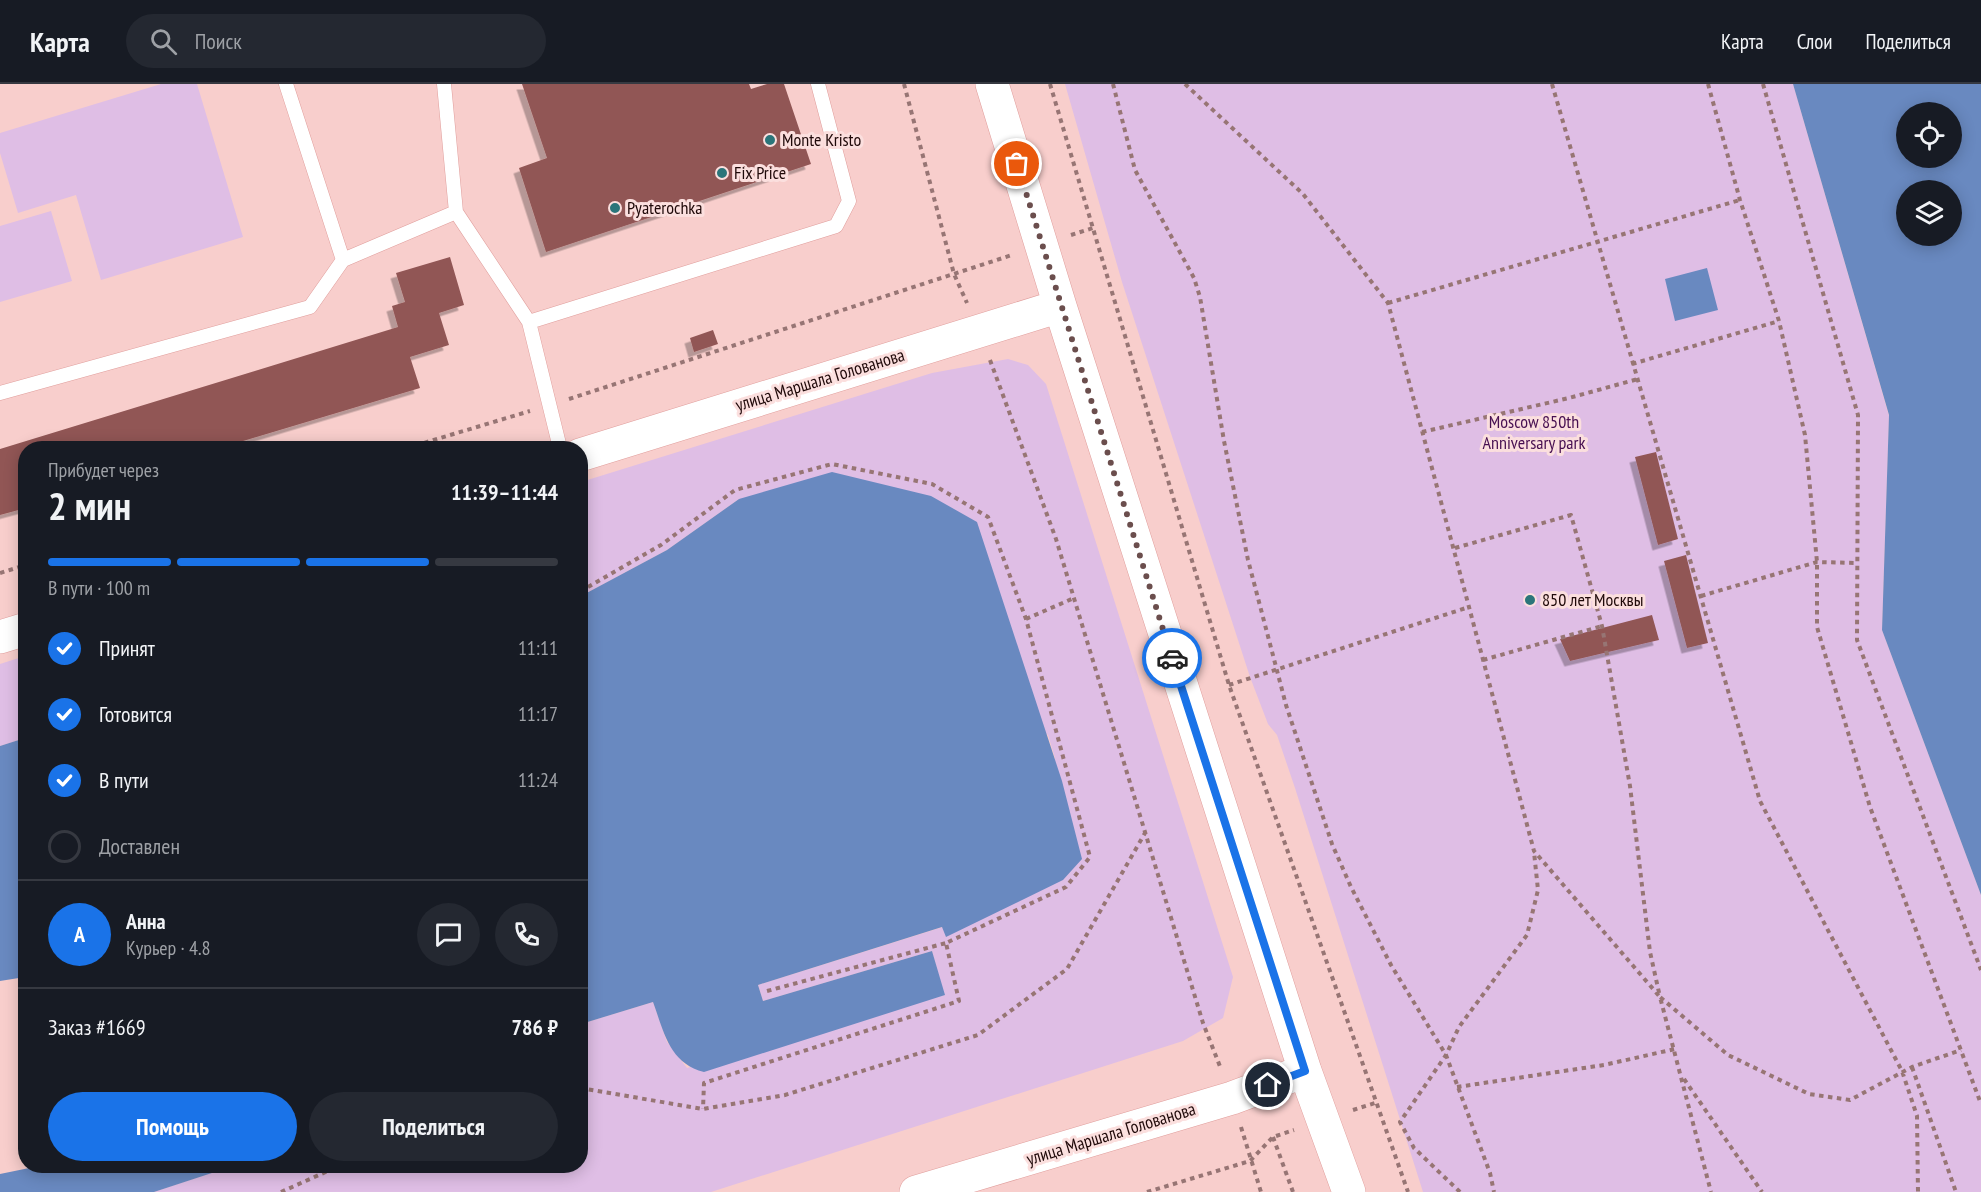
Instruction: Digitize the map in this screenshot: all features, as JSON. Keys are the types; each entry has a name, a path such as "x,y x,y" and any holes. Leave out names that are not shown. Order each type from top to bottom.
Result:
{"main road":[{"path":"992,84 1060,306 1305,1071 1349,1192"},
{"name":"улица Маршала Голованова","path":"588,452 1060,306"},
{"path":"0,637 18,631"},
{"name":"улица Маршала Голованова","path":"916,1192 1232,1098 1305,1071"}],"lane":[{"path":"286,84 343,260"},
{"path":"444,84 456,212 529,322 558,441"},
{"path":"529,322 836,226 849,201 818,84"},
{"path":"0,393 310,307 343,260 456,212"}],"path":[{"path":"904,84 954,274 980,330 1056,539 1203,1023 1232,1098 1261,1192"},
{"path":"1050,84 1228,685 1408,1192"},
{"path":"1113,84 1135,170 1194,278 1200,297 1224,441 1248,560 1275,668 1332,844 1391,965 1446,1055 1490,1173 1494,1192"},
{"path":"1185,84 1303,194 1388,303 1534,851 1538,890 1527,935 1460,1027 1446,1055 1400,1122 1414,1148 1460,1192"},
{"path":"1552,84 1760,801 1902,1071 1917,1116 1918,1192"},
{"path":"1708,84 1740,200 1779,321 1805,435 1817,562 1817,627 1870,807 1981,1104"},
{"path":"1763,84 1858,415 1857,640 1981,970"},
{"path":"1388,303 1740,200"},
{"path":"430,441 549,405 1041,244"},
{"path":"1632,364 1779,321"},
{"path":"1422,432 1569,398 1638,379"},
{"path":"588,587 661,545 735,490 832,464 932,484 988,517 1026,619 1090,857 1066,887 946,943 767,991"},
{"path":"1455,548 1570,515 1602,626 1630,786 1650,952 1711,1192"},
{"path":"1701,596 1817,562 1857,563"},
{"path":"0,573 18,567"},
{"path":"1026,619 1074,598"},
{"path":"1228,685 1469,607"},
{"path":"1483,660 1602,626"},
{"path":"588,1089 703,1109 785,1095 978,1035 1067,969 1146,833"},
{"path":"1534,851 1660,997 1728,1055 1809,1094 1850,1100 1902,1071 1962,1050"},
{"path":"703,1109 704,1083 959,1001 946,943"},
{"path":"1457,1087 1604,1065 1675,1049"},
{"path":"1912,1067 1956,1192"},
{"path":"1683,1077 1762,1192"},
{"path":"1273,1137 1293,1192"},
{"path":"1146,1192 1250,1161"},
{"path":"281,1192 323,1173"}],"green space":[{"path":"161,84 197,84 243,237 101,280 76,195 18,213 0,153 0,133"},
{"name":"Moscow 850th Anniversary park","path":"1065,84 1793,84 1889,416 1882,630 1981,895 1981,1192 1423,1192 1295,788 1277,735 1268,724 1250,677 1122,282"},
{"path":"51,211 72,281 0,302 0,226"},
{"path":"1008,359 1028,365 1046,384 1233,977 1223,1018 1183,1041 711,1192 154,1192 211,1173 588,1173 588,1022 653,1002 667,1042 687,1068 944,995 932,951 763,1001 758,985 943,927 947,937 1055,758 1048,735 739,499 667,550 588,592 588,480 932,373"},
{"path":"18,658 18,740 0,746 0,664"}],"water":[{"path":"1793,84 1981,84 1981,895 1882,630 1889,415"},
{"path":"1707,268 1718,310 1675,321 1665,279"},
{"path":"832,472 931,496 977,522 1062,781 1082,859 1063,880 946,937 942,927 758,985 763,1001 932,951 945,995 704,1072 692,1068 675,1054 665,1035 653,1002 588,1022 588,592 667,550 739,499"},
{"path":"18,740 18,978 0,981 0,746"},
{"path":"18,1170 18,1173 212,1173 154,1192 0,1192 0,1174"}],"building":[{"path":"522,84 749,84 751,89 767,84 784,84 811,164 546,252 519,168 547,158"},
{"path":"450,257 464,305 439,313 449,345 410,357 420,388 243,441 26,441 398,327 392,306 405,302 396,273"},
{"path":"713,330 718,344 694,352 690,338"},
{"path":"18,443 18,510 0,515 0,449"},
{"path":"1656,452 1678,539 1658,545 1635,457"},
{"path":"1686,555 1708,643 1687,648 1664,561"},
{"path":"1652,615 1659,640 1570,661 1560,639"}],"way so far":[{"path":"1017,164 1172,658"}],"place":[{"name":"Monte Kristo","path":"770,140"},
{"name":"Fix Price","path":"722,173"},
{"name":"Pyaterochka","path":"615,208"},
{"name":"850 лет Москвы","path":"1530,600"}],"route":[{"path":"1172,658 1305,1071 1268,1085"}]}
